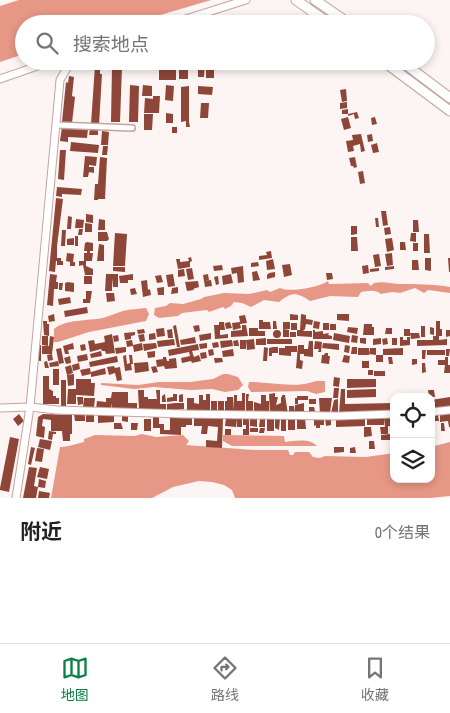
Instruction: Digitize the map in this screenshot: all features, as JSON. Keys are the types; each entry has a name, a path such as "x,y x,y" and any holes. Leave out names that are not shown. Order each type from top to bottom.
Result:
{"highway":[{"path":"296,0 317,15"},
{"path":"315,0 337,15"},
{"path":"395,70 450,110"},
{"path":"413,70 450,98"}],"main road":[{"path":"198,15 246,0"},
{"path":"0,78 24,70"},
{"path":"16,498 30,407 60,80 66,70"},
{"path":"0,408 30,407 57,410 184,414 338,416 390,414"},
{"path":"435,412 450,410"}],"street":[{"path":"56,125 132,128"}],"shaded area":[{"path":"19,0 211,0 160,15 15,15 15,57 0,62 0,6"},
{"path":"328,281 329,284 368,283 371,286 374,283 380,282 437,285 450,287 450,293 428,290 424,293 415,288 400,293 381,294 376,291 369,291 361,292 358,297 330,296 310,301 294,294 287,296 279,302 264,300 251,307 234,302 225,309 223,307 209,312 207,310 182,313 178,316 159,318 154,315 155,308 166,306 170,303 183,304 224,293 249,294 267,290 270,292 280,288 290,290 304,289"},
{"path":"146,308 149,314 146,321 89,332 54,342 54,329 65,323 103,318 126,310"},
{"path":"223,374 238,377 243,385 238,390 225,392 212,389 190,390 154,387 134,389 101,385 101,383 138,385 159,382 190,382 213,379"},
{"path":"325,381 325,392 316,394 307,391 251,392 248,387 249,382 300,385"},
{"path":"142,434 156,437 183,435 189,441 186,445 254,450 288,450 290,455 293,455 295,452 309,452 313,457 320,458 325,456 366,457 390,454 390,483 435,483 435,446 450,442 450,496 430,498 235,498 232,490 224,485 199,481 173,487 152,498 51,498 60,447 84,442 84,439 95,435 135,436"},
{"path":"223,435 284,436 285,442 306,441 317,446 232,446 223,441"}],"building":[{"path":"95,70 100,70 100,74 102,74 99,125 91,124"},
{"path":"112,70 122,70 120,122 111,122"},
{"path":"159,70 176,70 176,80 159,80"},
{"path":"179,70 188,70 188,79 179,79"},
{"path":"198,70 204,70 204,77 198,77"},
{"path":"206,70 214,70 214,78 206,78"},
{"path":"69,76 74,77 72,96 75,97 72,123 62,122 66,82 68,83"},
{"path":"130,85 139,86 138,122 129,122"},
{"path":"143,85 152,86 152,96 142,96"},
{"path":"166,85 174,86 173,101 165,100"},
{"path":"189,86 190,127 186,127 186,121 181,122 181,87"},
{"path":"198,86 213,87 212,95 198,94"},
{"path":"346,89 347,101 342,102 340,90"},
{"path":"153,96 160,96 159,113 144,113 145,98 153,99"},
{"path":"347,102 347,108 340,109 340,103"},
{"path":"201,103 209,103 208,118 200,118"},
{"path":"348,109 348,114 342,114 342,110"},
{"path":"357,112 359,118 355,119 354,114 348,116 348,114"},
{"path":"166,113 173,114 173,123 166,123"},
{"path":"144,114 153,114 152,130 144,130"},
{"path":"348,117 351,128 344,130 341,119"},
{"path":"375,117 377,124 372,125 371,118"},
{"path":"62,127 88,129 87,138 68,137 68,142 60,141"},
{"path":"172,127 177,127 177,133 172,133"},
{"path":"90,129 98,129 98,135 89,135"},
{"path":"102,131 109,132 108,145 101,145"},
{"path":"361,134 365,151 361,152 360,144 353,146 354,151 348,152 346,141 353,140 352,135"},
{"path":"372,134 373,141 368,142 367,135"},
{"path":"71,142 99,145 98,153 70,151"},
{"path":"377,143 379,152 373,153 371,145"},
{"path":"103,146 108,146 107,155 102,155"},
{"path":"60,150 66,150 64,180 58,179"},
{"path":"85,156 97,157 96,166 89,165 89,167 94,167 94,173 89,172 88,177 83,177"},
{"path":"100,157 107,158 105,199 94,200 95,184 98,184"},
{"path":"355,157 357,167 354,168 351,166 349,158"},
{"path":"363,171 365,183 360,184 358,172"},
{"path":"57,187 82,189 81,195 62,194 62,197 56,196"},
{"path":"56,198 63,199 57,258 61,258 63,265 57,265 56,261 55,272 49,271"},
{"path":"381,211 386,211 388,225 383,226"},
{"path":"86,214 93,215 93,223 86,222"},
{"path":"68,216 72,217 71,229 67,229"},
{"path":"375,218 378,218 379,227 376,227"},
{"path":"76,219 84,220 83,228 75,228"},
{"path":"99,219 105,220 105,230 98,230"},
{"path":"413,220 418,220 419,232 413,232"},
{"path":"85,223 92,224 92,232 85,232"},
{"path":"351,226 357,226 357,234 351,235"},
{"path":"390,227 391,234 385,235 384,228"},
{"path":"79,229 83,229 82,235 78,235"},
{"path":"62,230 66,230 65,246 61,246"},
{"path":"98,232 107,232 109,239 107,241 98,241"},
{"path":"115,233 127,234 125,266 113,266"},
{"path":"411,233 416,233 416,242 410,241"},
{"path":"424,234 429,234 430,253 424,253"},
{"path":"75,236 78,236 78,246 75,246"},
{"path":"351,237 357,237 358,251 351,251"},
{"path":"74,238 74,245 67,245 67,239"},
{"path":"392,238 394,250 387,252 385,239"},
{"path":"400,242 405,242 406,250 400,250"},
{"path":"85,243 93,243 93,251 90,251 90,253 93,253 92,261 86,261 86,266 93,269 93,275 85,275 83,265 79,266 79,261 84,261 84,253 87,253 87,251 84,251"},
{"path":"413,243 418,243 418,251 413,251"},
{"path":"99,244 104,245 104,261 97,261"},
{"path":"271,251 272,258 259,260 259,256 267,255 266,252"},
{"path":"67,253 74,254 73,262 75,262 75,266 70,266 70,262 66,261"},
{"path":"392,253 393,265 387,266 385,254"},
{"path":"379,254 381,266 375,267 373,255"},
{"path":"191,257 190,267 178,269 176,259 180,259 180,262 189,261 188,258"},
{"path":"425,258 431,258 431,271 425,270"},
{"path":"448,258 450,258 450,272 449,272"},
{"path":"273,259 275,269 267,270 266,261"},
{"path":"412,260 418,260 419,270 412,270"},
{"path":"258,262 259,266 251,267 251,263"},
{"path":"290,264 292,275 284,277 282,265"},
{"path":"222,265 223,270 214,271 213,266"},
{"path":"368,265 369,273 363,274 362,266"},
{"path":"243,266 244,282 238,283 237,273 232,274 231,268"},
{"path":"394,266 394,269 385,270 385,267"},
{"path":"113,267 125,267 125,272 113,271"},
{"path":"192,268 194,279 188,280 186,269"},
{"path":"379,268 379,271 370,272 370,269"},
{"path":"184,269 185,276 178,277 178,270"},
{"path":"257,271 260,280 253,281 252,272"},
{"path":"275,272 275,277 267,279 269,273"},
{"path":"326,273 332,273 333,279 327,280"},
{"path":"50,274 57,275 56,282 58,282 58,289 54,289 53,306 47,305"},
{"path":"106,274 118,274 118,287 113,287 112,278 112,291 105,291"},
{"path":"133,274 133,280 128,280 128,283 120,283 119,276"},
{"path":"173,274 175,286 168,287 166,275"},
{"path":"208,274 209,280 204,281 203,275"},
{"path":"231,274 233,283 223,285 222,276"},
{"path":"161,275 163,282 157,283 155,276"},
{"path":"84,276 92,276 92,284 84,284"},
{"path":"218,276 219,284 216,285 214,277"},
{"path":"147,280 148,290 150,289 151,295 143,297 141,281"},
{"path":"211,280 212,286 205,287 204,281"},
{"path":"198,281 199,287 187,291 185,282"},
{"path":"59,283 63,283 62,290 59,290"},
{"path":"65,283 74,283 74,292 65,291"},
{"path":"164,287 164,295 158,295 157,288"},
{"path":"178,287 178,293 171,294 172,288"},
{"path":"135,288 137,294 131,295 130,289"},
{"path":"86,291 92,291 90,303 83,303 83,299 86,299"},
{"path":"106,293 114,293 115,301 107,302"},
{"path":"70,297 71,303 59,305 58,299"},
{"path":"87,307 88,313 65,317 64,311"},
{"path":"54,314 55,321 49,322 48,316"},
{"path":"290,314 298,315 298,320 290,320"},
{"path":"301,314 306,315 306,319 313,320 312,325 306,324 303,331 312,331 312,337 297,336 297,330 300,330"},
{"path":"337,314 349,314 349,321 337,320"},
{"path":"245,315 247,323 240,324 241,328 233,330 232,323 240,322 239,316"},
{"path":"259,320 270,322 271,329 259,329"},
{"path":"43,321 47,321 47,324 49,324 49,336 44,335"},
{"path":"273,321 276,321 277,329 273,329"},
{"path":"314,321 320,322 319,329 313,328"},
{"path":"436,321 440,321 440,329 442,329 442,336 439,336 439,340 447,339 447,345 417,346 417,340 433,340 433,336 436,336"},
{"path":"219,322 224,322 225,330 220,330 220,335 228,334 228,338 215,339 214,325 219,325"},
{"path":"230,322 232,328 226,329 225,323"},
{"path":"283,322 290,322 290,329 283,330"},
{"path":"291,323 297,323 297,330 291,330"},
{"path":"323,323 329,323 329,330 323,330"},
{"path":"330,324 336,324 336,330 330,330"},
{"path":"364,324 372,324 374,335 363,335"},
{"path":"176,325 180,347 177,347 173,326"},
{"path":"199,325 200,331 195,332 193,326"},
{"path":"242,325 246,325 248,336 231,337 231,331 242,330"},
{"path":"421,326 425,326 425,337 421,337"},
{"path":"348,327 358,328 357,334 347,332"},
{"path":"430,327 434,328 434,335 430,334"},
{"path":"164,328 165,336 157,337 156,329"},
{"path":"249,328 258,328 258,331 265,331 265,336 249,336"},
{"path":"386,328 392,328 392,334 385,334"},
{"path":"144,329 145,333 138,334 137,330"},
{"path":"172,329 173,338 168,338 167,330"},
{"path":"404,329 410,329 410,336 404,336"},
{"path":"277,330 281,334 277,338 273,334"},
{"path":"283,330 289,330 289,337 283,337"},
{"path":"313,330 315,332 323,331 323,334 329,333 328,335 332,336 332,339 313,339"},
{"path":"446,330 450,330 450,336 446,337"},
{"path":"135,332 131,339 125,340 124,333"},
{"path":"290,332 296,332 296,337 290,337"},
{"path":"155,333 156,339 149,340 149,334"},
{"path":"211,333 211,339 200,341 199,335"},
{"path":"334,333 350,336 349,343 333,340"},
{"path":"410,333 419,333 420,338 411,339"},
{"path":"112,334 115,353 106,354 101,349 90,352 88,341 94,340 95,344 105,342 104,336"},
{"path":"144,334 145,341 140,342 138,335"},
{"path":"118,335 119,341 114,342 113,336"},
{"path":"352,335 358,336 357,343 351,342"},
{"path":"42,336 48,336 48,346 42,345"},
{"path":"50,336 54,337 52,354 42,354 42,346 49,346"},
{"path":"195,337 196,343 181,345 180,340"},
{"path":"400,337 403,337 403,340 407,340 407,337 410,337 410,345 400,346"},
{"path":"266,338 266,345 256,345 256,339"},
{"path":"360,338 366,338 366,344 360,343"},
{"path":"381,338 381,344 373,345 373,339"},
{"path":"387,338 388,344 383,345 382,339"},
{"path":"392,338 397,338 397,345 392,345"},
{"path":"174,339 175,345 158,347 157,341"},
{"path":"254,339 255,349 247,350 246,340"},
{"path":"267,339 292,339 292,344 267,344"},
{"path":"132,340 133,345 142,343 143,350 134,352 133,346 127,347 126,341"},
{"path":"232,340 233,346 221,348 220,341"},
{"path":"238,340 239,346 234,346 233,341"},
{"path":"240,340 246,340 246,349 240,349"},
{"path":"309,341 313,341 313,357 300,354 300,360 303,361 302,369 296,368 298,345 304,345 304,349 308,349"},
{"path":"315,341 322,342 321,352 318,352 319,349 314,349"},
{"path":"218,342 219,347 213,348 212,343"},
{"path":"73,343 74,349 68,350 69,354 65,354 63,346"},
{"path":"156,343 157,348 144,351 143,344"},
{"path":"207,343 207,348 200,349 199,344"},
{"path":"323,343 339,344 339,350 322,348"},
{"path":"85,344 86,350 81,351 80,345"},
{"path":"198,344 199,350 192,351 194,357 199,355 201,361 182,363 181,358 190,356 189,352 169,356 168,350"},
{"path":"39,345 41,345 41,361 39,361"},
{"path":"345,345 350,346 349,353 344,352"},
{"path":"285,346 297,346 297,352 291,352 291,356 279,355 279,348 285,348"},
{"path":"126,347 126,352 116,354 115,348"},
{"path":"264,347 268,348 267,361 263,361"},
{"path":"278,347 278,353 272,353 272,356 269,356 269,348"},
{"path":"352,347 357,347 357,354 351,354"},
{"path":"61,348 64,363 59,364 56,349"},
{"path":"358,348 369,348 369,355 358,355"},
{"path":"370,348 376,348 376,355 369,354"},
{"path":"403,348 403,355 383,355 383,349"},
{"path":"213,349 214,355 209,356 208,350"},
{"path":"233,349 234,356 223,357 222,351"},
{"path":"446,349 450,349 449,356 446,356"},
{"path":"422,350 426,350 425,359 422,359"},
{"path":"427,350 445,350 445,355 427,355"},
{"path":"101,351 102,356 91,358 90,354"},
{"path":"155,351 155,357 148,358 147,352"},
{"path":"206,352 207,358 201,359 200,353"},
{"path":"328,353 328,356 330,356 329,364 321,363 322,355"},
{"path":"52,354 53,360 48,361 47,355"},
{"path":"87,354 88,360 78,362 77,356"},
{"path":"126,355 127,364 130,363 129,355 132,355 132,370 125,371 123,356"},
{"path":"344,355 350,356 349,363 342,362"},
{"path":"376,355 383,355 383,362 376,362"},
{"path":"70,356 71,363 66,364 64,358"},
{"path":"117,356 118,362 90,367 89,362"},
{"path":"163,357 166,357 167,361 176,358 177,368 165,369 164,366 157,367 156,360 163,359"},
{"path":"388,357 392,357 393,364 389,364"},
{"path":"445,357 448,357 450,373 444,373 445,365 438,365 438,360 445,360"},
{"path":"214,358 222,358 223,362 215,363"},
{"path":"412,359 417,359 417,364 412,365"},
{"path":"47,361 49,368 45,368 44,362"},
{"path":"58,361 59,366 50,367 49,363"},
{"path":"362,361 369,361 369,368 362,368"},
{"path":"148,362 149,371 135,373 134,363"},
{"path":"79,363 80,369 73,371 72,365"},
{"path":"422,363 425,363 426,372 422,373"},
{"path":"71,365 73,373 67,375 65,367"},
{"path":"114,366 115,368 120,367 122,380 117,381 115,373 109,375 107,367"},
{"path":"156,366 158,372 153,373 151,367"},
{"path":"90,368 91,374 82,376 80,370"},
{"path":"105,368 106,374 91,377 91,372"},
{"path":"53,369 59,369 59,385 53,385"},
{"path":"368,370 373,370 373,375 368,375"},
{"path":"374,371 385,371 385,376 374,376"},
{"path":"74,374 74,385 68,386 67,375"},
{"path":"43,376 49,376 49,389 53,391 53,396 59,398 59,404 43,404"},
{"path":"334,377 340,378 339,387 333,386"},
{"path":"76,379 91,379 91,383 95,383 94,396 76,395 76,404 67,404 68,389 76,389"},
{"path":"347,379 376,379 376,387 347,388"},
{"path":"61,380 66,380 66,406 61,406"},
{"path":"334,388 339,388 338,398 333,398"},
{"path":"341,389 345,389 345,404 390,403 390,411 339,413"},
{"path":"376,389 376,397 347,398 347,390"},
{"path":"138,390 144,390 144,397 148,397 148,399 157,399 156,390 160,390 160,404 166,404 166,410 139,410"},
{"path":"428,390 434,390 434,393 428,393"},
{"path":"112,392 128,392 128,403 137,403 137,410 112,410 112,403 111,409 96,409 97,401 106,402 106,398 111,398"},
{"path":"242,393 245,393 245,412 234,412 234,395 237,395 237,401 242,401"},
{"path":"275,393 275,397 278,397 276,405 281,403 282,395 285,395 288,414 270,414 269,394"},
{"path":"165,394 166,402 162,402 162,396"},
{"path":"173,394 177,394 177,401 167,402 167,398 173,397"},
{"path":"183,394 183,402 179,402 179,395"},
{"path":"206,394 210,394 210,412 187,411 187,398 194,398 194,403 199,404 199,395 203,395 203,400 206,400"},
{"path":"246,394 249,394 248,401 253,401 253,412 246,411"},
{"path":"261,395 266,395 266,401 269,401 269,412 254,412 254,402 261,404"},
{"path":"297,396 308,396 308,400 298,400 298,404 295,404"},
{"path":"77,397 83,397 83,404 78,405"},
{"path":"227,397 233,397 234,411 225,411"},
{"path":"450,397 450,407 436,408 437,410 435,410 435,399"},
{"path":"84,398 95,398 94,407 83,407"},
{"path":"319,398 332,398 330,413 320,414"},
{"path":"309,399 316,399 316,404 309,404"},
{"path":"338,399 338,413 331,413 334,400"},
{"path":"211,401 217,401 217,412 211,412"},
{"path":"218,401 224,401 224,412 218,412"},
{"path":"175,403 184,403 184,409 175,410"},
{"path":"175,403 175,410 167,410 167,404"},
{"path":"304,403 304,411 295,411 295,405"},
{"path":"289,406 294,406 295,413 289,413"},
{"path":"309,407 314,407 315,411 309,412"},
{"path":"85,413 85,421 75,421 74,414"},
{"path":"450,413 449,427 448,421 440,422 440,414"},
{"path":"19,414 24,421 18,426 13,419"},
{"path":"43,414 72,415 70,441 63,441 62,431 51,431 51,420 43,419 42,426 45,427 44,438 36,436 38,417"},
{"path":"86,414 94,414 94,422 86,422"},
{"path":"98,414 114,414 114,422 98,423"},
{"path":"122,414 128,415 128,422 122,421"},
{"path":"435,415 438,415 439,421 435,421"},
{"path":"153,417 159,417 159,424 164,424 164,430 170,430 170,417 192,417 192,425 181,427 181,435 160,434 160,428 153,428"},
{"path":"194,417 223,418 222,448 206,447 206,440 217,441 218,427 208,426 207,434 201,434 202,426 194,426"},
{"path":"331,417 331,425 326,426 325,418"},
{"path":"226,418 237,419 236,427 225,426"},
{"path":"237,418 242,418 242,427 237,427"},
{"path":"243,418 249,418 249,435 243,435 243,429 246,429 246,425 243,425"},
{"path":"250,418 257,418 257,427 250,426"},
{"path":"305,418 306,429 297,429 297,419"},
{"path":"324,418 324,425 320,425 320,428 316,428 316,425 314,426 314,419"},
{"path":"336,418 365,418 365,426 336,427"},
{"path":"367,418 384,418 384,425 367,425"},
{"path":"384,418 390,418 388,434 381,434 380,427 385,427"},
{"path":"144,419 151,419 151,431 144,431"},
{"path":"260,419 265,419 265,427 259,427"},
{"path":"267,419 274,419 274,431 267,431"},
{"path":"275,419 280,419 279,430 275,428"},
{"path":"281,419 286,419 286,431 281,431"},
{"path":"288,419 295,419 295,430 288,430"},
{"path":"114,423 121,423 123,429 114,429"},
{"path":"131,423 138,423 137,430 131,430"},
{"path":"441,423 444,423 445,431 441,431"},
{"path":"364,427 371,427 372,436 364,437"},
{"path":"250,428 258,428 258,432 250,432"},
{"path":"260,428 265,428 264,433 259,433"},
{"path":"225,429 231,429 231,435 225,435"},
{"path":"49,431 56,432 56,434 53,434 52,440 48,439"},
{"path":"390,434 390,440 381,440 381,435"},
{"path":"10,437 19,439 9,492 0,490 0,488"},
{"path":"40,439 52,441 50,450 38,447"},
{"path":"369,441 374,441 375,449 369,449"},
{"path":"31,447 35,448 31,465 28,464"},
{"path":"334,447 344,447 344,452 334,453"},
{"path":"355,447 356,453 350,453 350,448"},
{"path":"37,448 44,449 42,462 35,461"},
{"path":"29,467 37,468 34,486 38,487 36,498 23,498"},
{"path":"40,467 49,469 47,479 37,477"},
{"path":"39,479 46,481 45,488 38,487"},
{"path":"39,491 50,493 49,498 38,498"}]}
